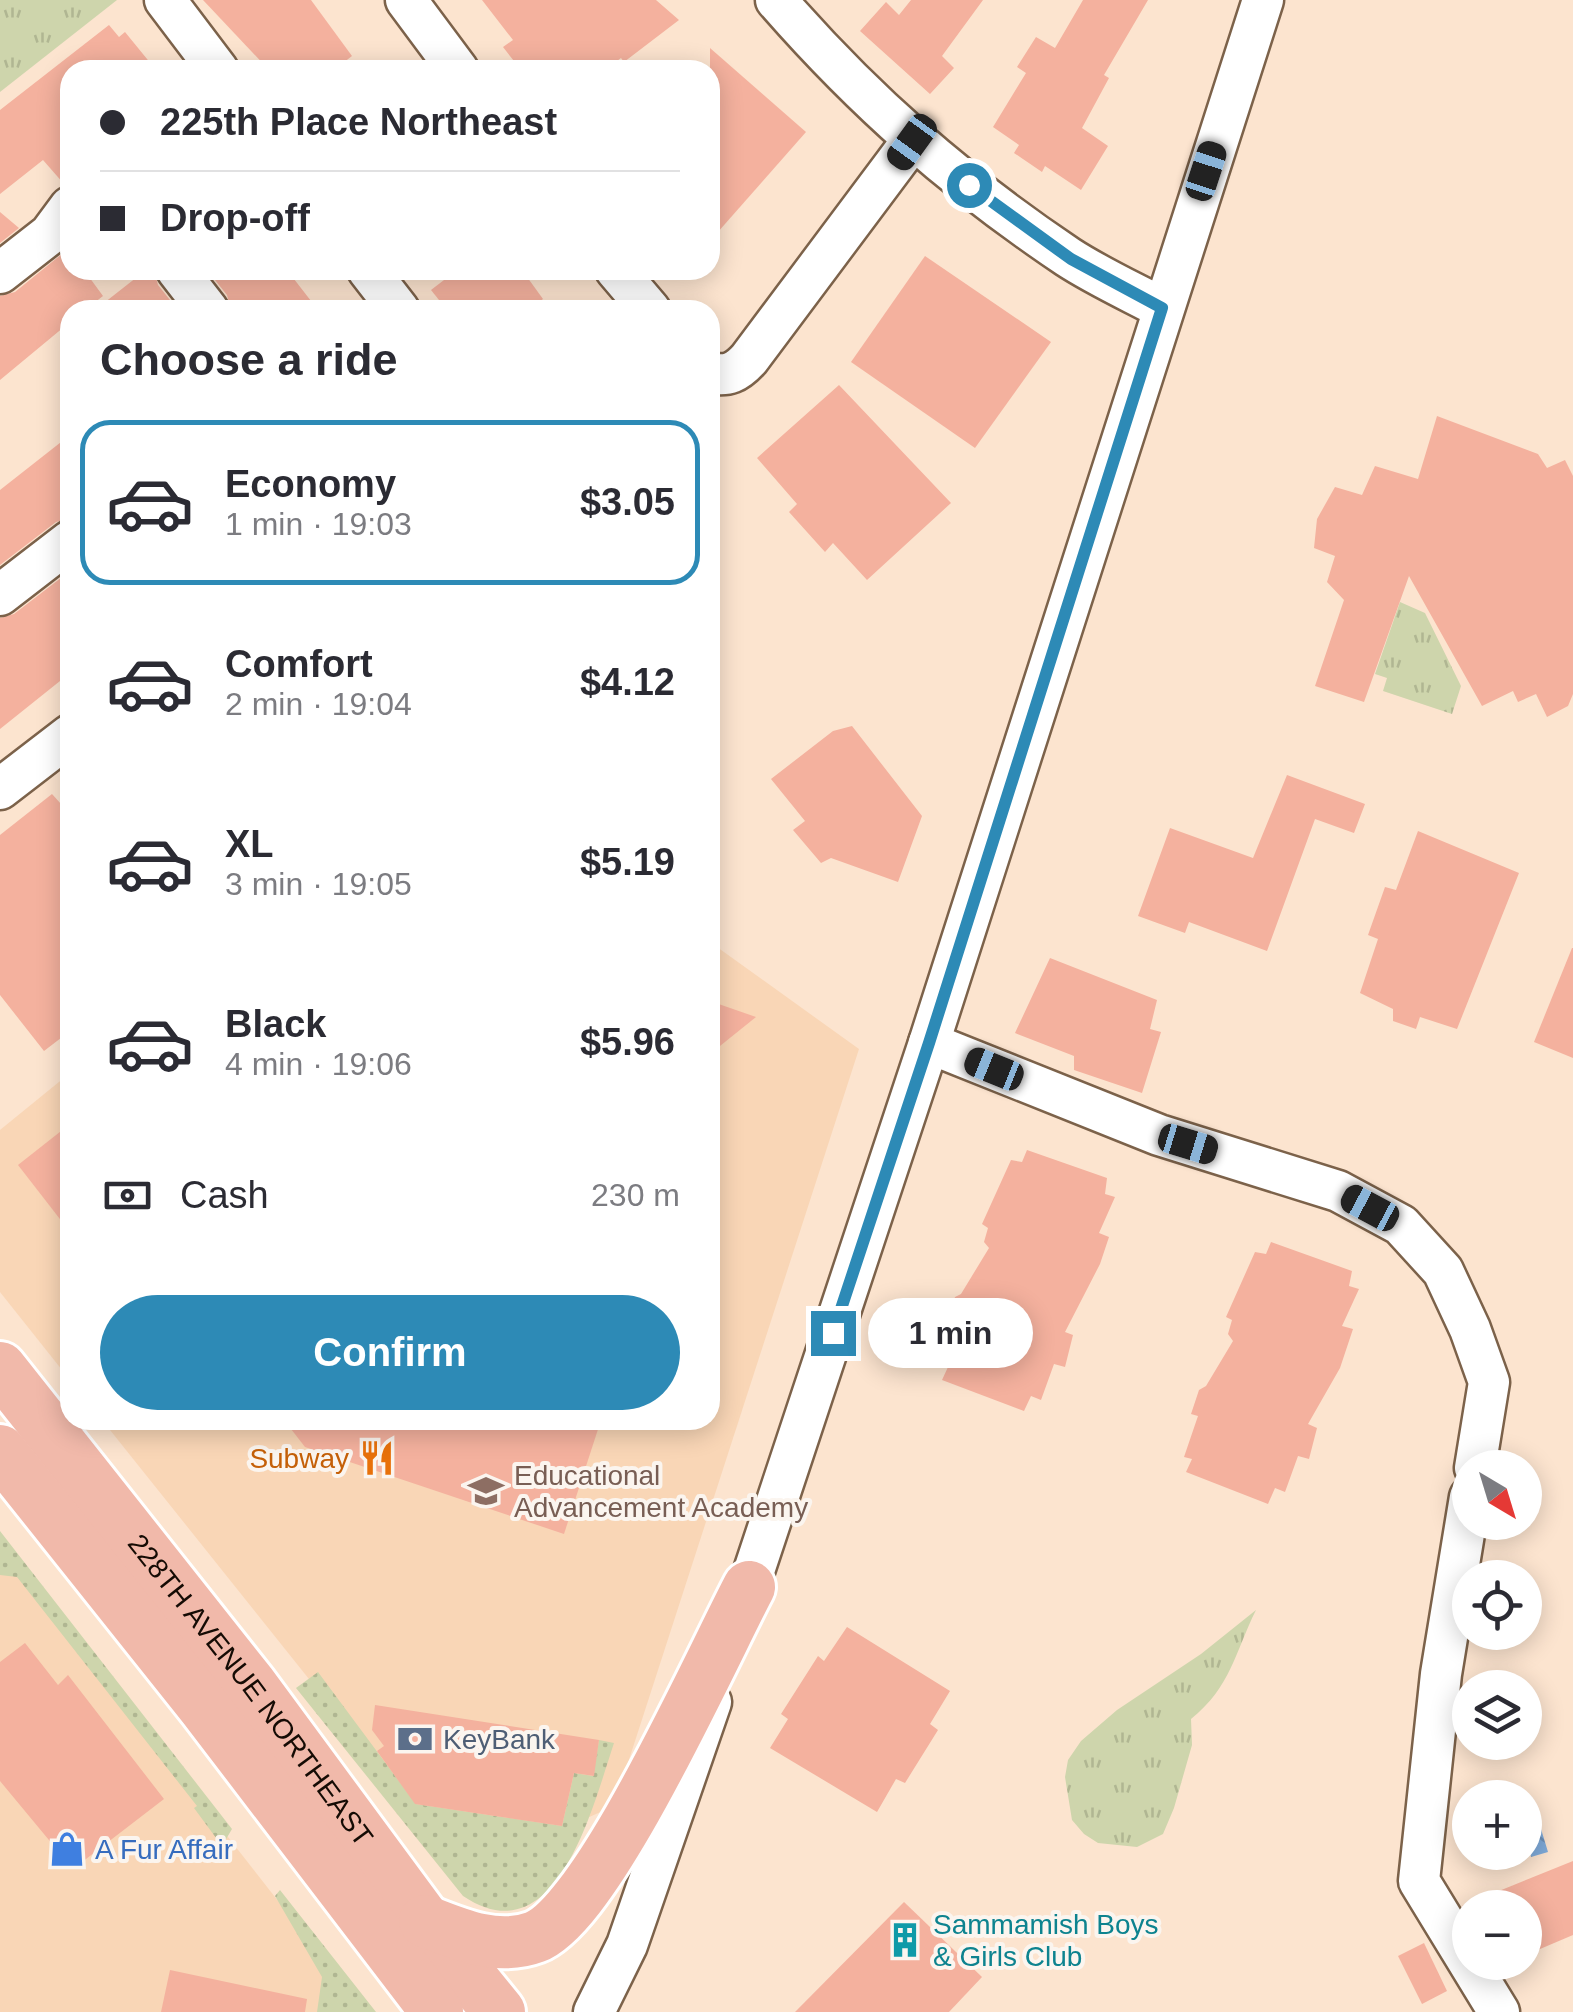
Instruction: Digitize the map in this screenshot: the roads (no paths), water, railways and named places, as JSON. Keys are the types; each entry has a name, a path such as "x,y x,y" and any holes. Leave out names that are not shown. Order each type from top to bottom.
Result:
{"main road":[{"name":"228TH AVENUE NORTHEAST","path":"0,1368 12,1420 196,1614 425,1921 498,2012"},
{"name":"228TH AVENUE NORTHEAST","path":"0,1451 216,1722 437,2012"},
{"path":"425,1921 470,1939 517,1943 540,1935 559,1920 595,1875 627,1825 748,1587"}],"street":[{"path":"165,0 210,60"},
{"path":"406,0 451,60"},
{"path":"776,0 831,63 912,142 1071,259 1162,308"},
{"path":"594,2012 627,1945 686,1780 929,1043 1262,0"},
{"path":"720,375 738,371 750,359 912,142"},
{"path":"0,273 50,234 60,220"},
{"path":"185,280 200,300"},
{"path":"376,280 391,300"},
{"path":"624,280 642,300"},
{"path":"0,596 60,548"},
{"path":"0,790 60,744"},
{"path":"929,1043 1159,1135 1338,1191 1402,1225 1442,1271 1489,1382 1478,1450"},
{"path":"1463,1540 1441,1674 1418,1881 1499,2012"}],"water":[{"path":"1542,1832 1548,1852 1542,1854"}],"place":[{"name":"Subway","path":"377,1458"},
{"name":"Educational Advancement Academy","path":"486,1491"},
{"name":"KeyBank","path":"415,1739"},
{"name":"A Fur Affair","path":"67,1849"},
{"name":"Sammamish Boys & Girls Club","path":"905,1940"}]}
